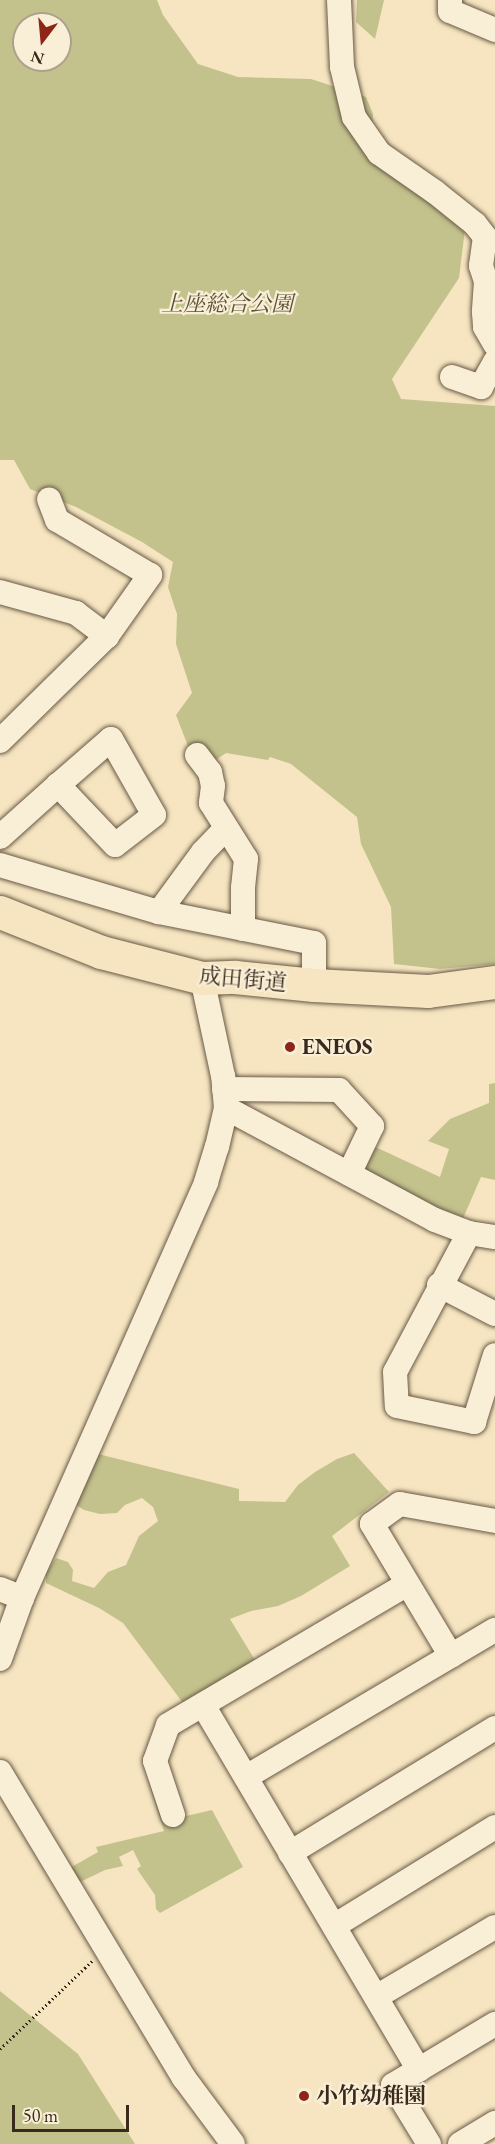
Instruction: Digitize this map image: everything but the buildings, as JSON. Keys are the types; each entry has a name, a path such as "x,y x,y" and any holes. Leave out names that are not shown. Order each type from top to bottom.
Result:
{"highway":[{"name":"成田街道","path":"0,912 101,951 202,978 235,977 314,985 428,991 495,982"}],"street":[{"path":"339,0 342,68 346,94 363,134 379,153 435,192 490,235 481,266 486,281 484,312 493,335"},
{"path":"450,0 450,11 495,30"},
{"path":"452,377 481,387 495,362"},
{"path":"0,741 107,636 150,574 57,520 49,499"},
{"path":"0,592 76,613 107,636"},
{"path":"197,755 210,772 213,786 211,803 225,829 246,859 243,929"},
{"path":"0,837 58,785"},
{"path":"159,912 203,852 225,829"},
{"path":"0,865 159,912 314,943 314,985"},
{"path":"0,1659 22,1598 206,1182 225,1098 202,978"},
{"path":"225,1098 339,1090 372,1126 349,1174"},
{"path":"225,1098 349,1174 435,1220 469,1233 495,1237"},
{"path":"469,1233 439,1284 394,1372 397,1406 474,1422 495,1355"},
{"path":"439,1284 495,1314"},
{"path":"451,1656 372,1524 400,1504 495,1521"},
{"path":"173,1815 155,1761 168,1725 407,1584"},
{"path":"0,1589 22,1598"},
{"path":"246,1777 495,1630"},
{"path":"203,1705 419,2070"},
{"path":"290,1853 495,1728"},
{"path":"0,1772 184,2078 234,2144"},
{"path":"334,1926 495,1827"},
{"path":"376,1997 495,1927"},
{"path":"429,2144 393,2085 495,2024"},
{"path":"459,2144 495,2123"}],"path":[{"path":"0,2049 105,1948"}],"green space":[{"name":"上座総合公園","path":"0,0 157,0 163,15 198,64 238,77 311,79 366,97 373,114 371,146 466,221 459,278 392,379 401,399 495,406 495,964 440,969 394,964 391,907 361,844 357,817 291,764 270,757 268,760 226,753 198,772 176,715 192,693 176,644 177,614 168,587 173,562 142,542 76,507 30,489 14,460 0,460"},
{"path":"357,0 384,0 375,39 356,22"},
{"path":"495,1083 495,1180 481,1177 461,1223 357,1170 369,1144 440,1177 449,1149 428,1141 450,1119 489,1103 489,1084"},
{"path":"354,1453 389,1492 332,1536 350,1566 301,1596 278,1606 251,1611 230,1619 258,1665 186,1707 123,1623 99,1608 46,1583 46,1573 56,1558 68,1562 73,1570 72,1581 94,1588 108,1572 126,1565 139,1536 158,1521 153,1507 142,1498 125,1505 117,1513 100,1514 84,1510 75,1504 98,1454 239,1489 239,1501 285,1502 298,1485 315,1472 337,1459"},
{"path":"148,1780 154,1780 169,1820 212,1810 243,1867 160,1913 156,1909 155,1895 137,1869 141,1866 133,1850 119,1857 123,1866 105,1870 76,1884 68,1869 98,1852 96,1847 164,1831"},
{"path":"0,1991 78,2054 135,2144 0,2144"}],"place":[{"name":"ENEOS","path":"290,1047"},
{"name":"小竹幼稚園","path":"304,2096"}]}
